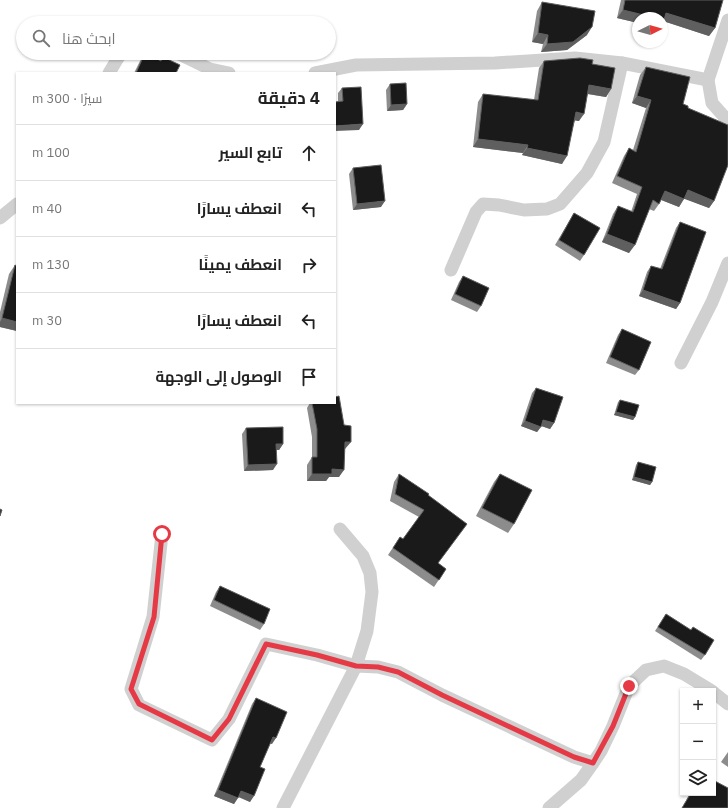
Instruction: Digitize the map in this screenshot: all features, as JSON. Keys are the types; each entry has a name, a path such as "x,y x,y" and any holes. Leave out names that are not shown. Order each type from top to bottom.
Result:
{"street":[{"path":"728,20 708,80 712,103 728,121"},
{"path":"321,72 356,66 495,63 575,58 622,63 708,80"},
{"path":"110,72 117,60"},
{"path":"191,60 210,69 224,72"},
{"path":"451,270 476,212 483,204 499,205 524,210 547,210 560,204 586,173 604,142 622,63"},
{"path":"0,218 16,205"},
{"path":"681,363 712,302 728,263"},
{"path":"283,808 356,666 367,631 372,592 370,573 363,556 340,529"},
{"path":"162,534 154,617 131,689 139,704 212,740 229,719 266,644 317,655 356,666 378,667 398,672 442,695 574,757 593,763"},
{"path":"549,808 581,780 593,763 613,726 629,686 646,670 664,666 684,674 708,688"},
{"path":"716,694 728,704"}],"building":[{"path":"625,0 723,0 715,28 668,14 668,12 632,12 623,10"},
{"path":"542,2 595,11 592,27 573,42 547,44 548,35 538,33"},
{"path":"580,58 593,60 592,64 615,68 611,89 589,85 584,114 576,112 567,156 527,148 528,145 478,139 483,94 538,100 544,61"},
{"path":"142,60 169,60 180,65 176,72 136,72"},
{"path":"646,67 690,77 683,104 688,106 688,108 728,125 728,165 714,201 688,190 684,199 665,191 659,204 653,200 635,245 607,234 618,206 633,212 642,187 617,176 629,148 636,152 651,100 637,96"},
{"path":"406,83 407,104 391,105 390,84"},
{"path":"361,87 363,124 336,126 336,102 343,101 342,88"},
{"path":"381,165 385,201 357,204 353,168"},
{"path":"574,213 600,228 584,255 559,240"},
{"path":"680,222 706,232 680,303 643,290 651,266 662,269"},
{"path":"15,265 16,322 2,318"},
{"path":"463,276 489,288 481,306 455,294"},
{"path":"622,329 651,342 639,370 610,357"},
{"path":"536,388 563,397 554,423 543,420 541,427 525,421"},
{"path":"339,396 344,425 351,426 351,442 345,442 344,470 332,469 332,474 312,474 312,457 317,457 317,429 312,404 336,404 336,397"},
{"path":"620,400 639,405 635,417 616,412"},
{"path":"283,427 283,444 276,444 277,464 248,465 246,428"},
{"path":"638,462 656,467 652,482 634,477"},
{"path":"399,474 429,494 428,495 467,524 438,563 446,569 439,580 393,548 400,537 403,539 424,510 395,494"},
{"path":"500,474 532,490 514,524 482,508"},
{"path":"220,586 270,609 264,624 214,600"},
{"path":"666,614 691,630 693,627 714,640 705,655 658,627"},
{"path":"256,698 287,712 276,738 273,737 260,767 265,769 254,796 241,791 238,798 218,790"},
{"path":"716,782 728,788 728,808 682,808 689,796 716,796"}],"route":[{"path":"162,534 154,617 131,689 139,704 212,740 229,719 266,644 317,655 356,666 378,667 398,672 442,695 574,757 593,763 601,751 613,726 629,686"}]}
